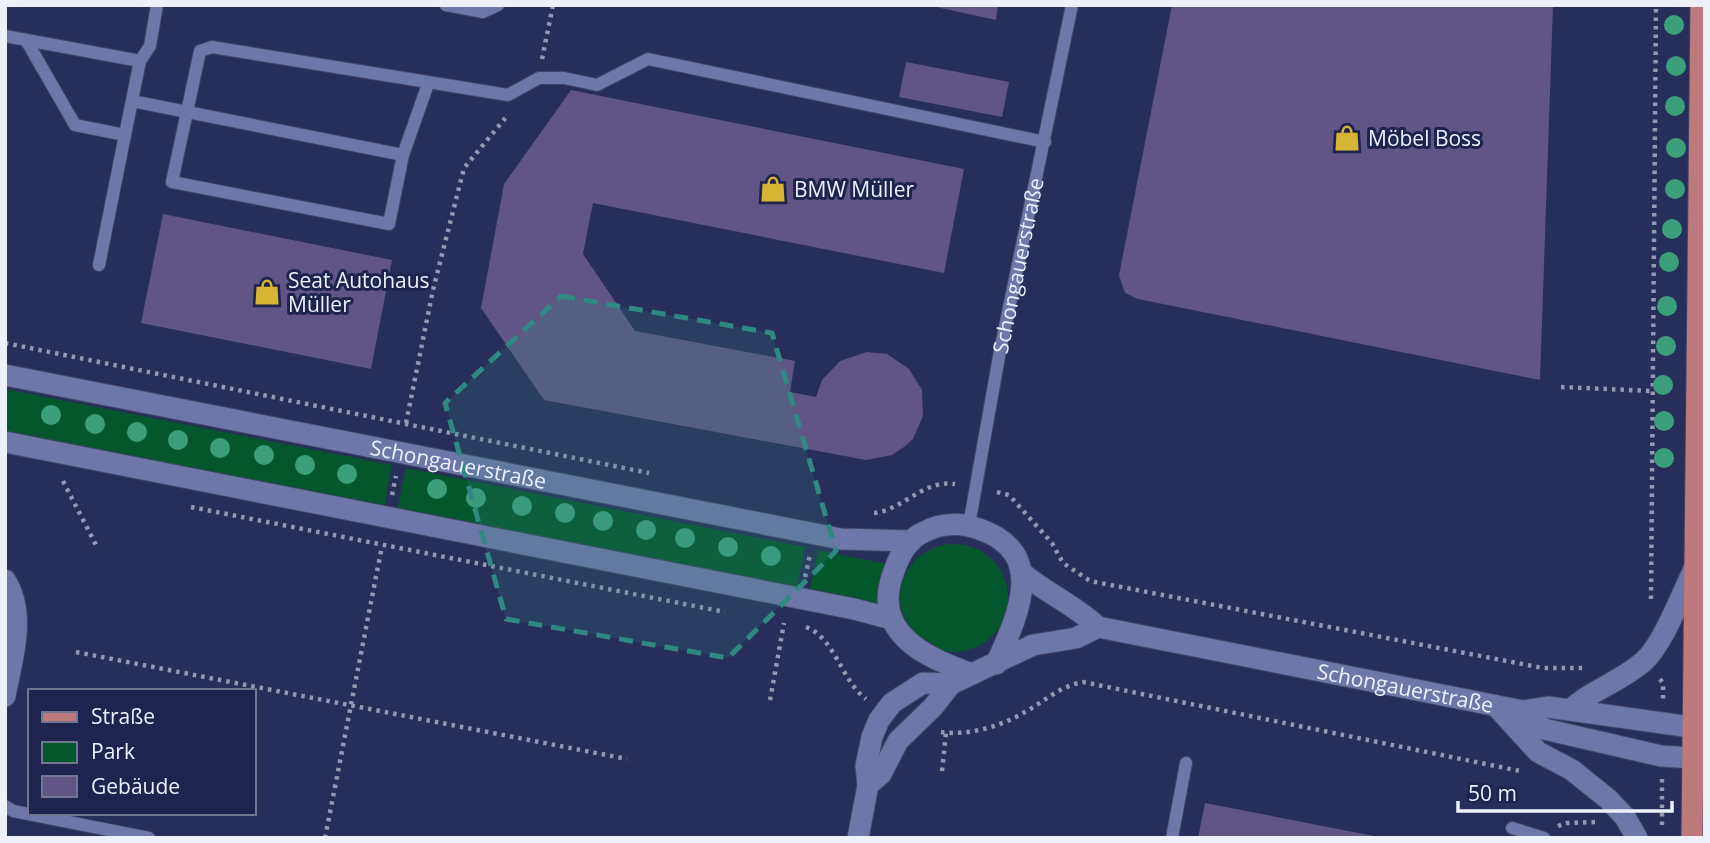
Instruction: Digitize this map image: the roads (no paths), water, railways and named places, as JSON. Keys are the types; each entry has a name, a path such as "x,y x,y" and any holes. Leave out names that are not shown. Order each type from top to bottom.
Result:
{"main road":[{"path":"1692,838 1699,756 1695,568 1700,5"}],"street":[{"name":"Schongauerstraße","path":"5,375 828,537 869,542 911,541 939,526 968,525 990,533 1004,543 1016,555 1021,572 1043,590 1076,607 1098,627 1522,711 1544,729 1661,756 1699,756"},
{"path":"5,442 853,609 892,620"},
{"path":"911,541 893,573 889,604 892,620 912,647 972,674"},
{"path":"1571,709 1589,693 1618,682 1646,660 1658,644 1695,568"},
{"path":"996,664 1020,610 1021,572"},
{"path":"5,580 12,590 18,614 5,696"},
{"path":"868,785 881,774 898,741 933,707 951,684 1033,645 1076,638 1098,627"},
{"path":"858,838 868,785 866,766 872,737 884,711 909,690 923,683 951,684"},
{"path":"1496,706 1538,752 1572,770 1608,799 1625,817 1637,838"},
{"path":"1522,711 1548,707 1571,709 1699,727"}],"lane":[{"path":"99,265 140,61 150,46 157,5"},
{"path":"446,5 483,12 498,5"},
{"name":"Schongauerstraße","path":"968,525 1000,351 1072,5"},
{"path":"5,36 140,61"},
{"path":"26,40 75,125 125,135"},
{"path":"428,84 403,155 389,224 172,182 185,111 200,51 212,47 508,95 539,78 597,85 648,59 1045,142"},
{"path":"132,101 403,155"},
{"path":"1172,838 1186,763"},
{"path":"5,806 28,814"},
{"path":"33,815 149,838"},
{"path":"1512,828 1542,836"}],"place":[{"name":"Möbel Boss","path":"1347,138"},
{"name":"BMW Müller","path":"773,189"},
{"name":"Seat Autohaus Müller","path":"267,292"}]}
